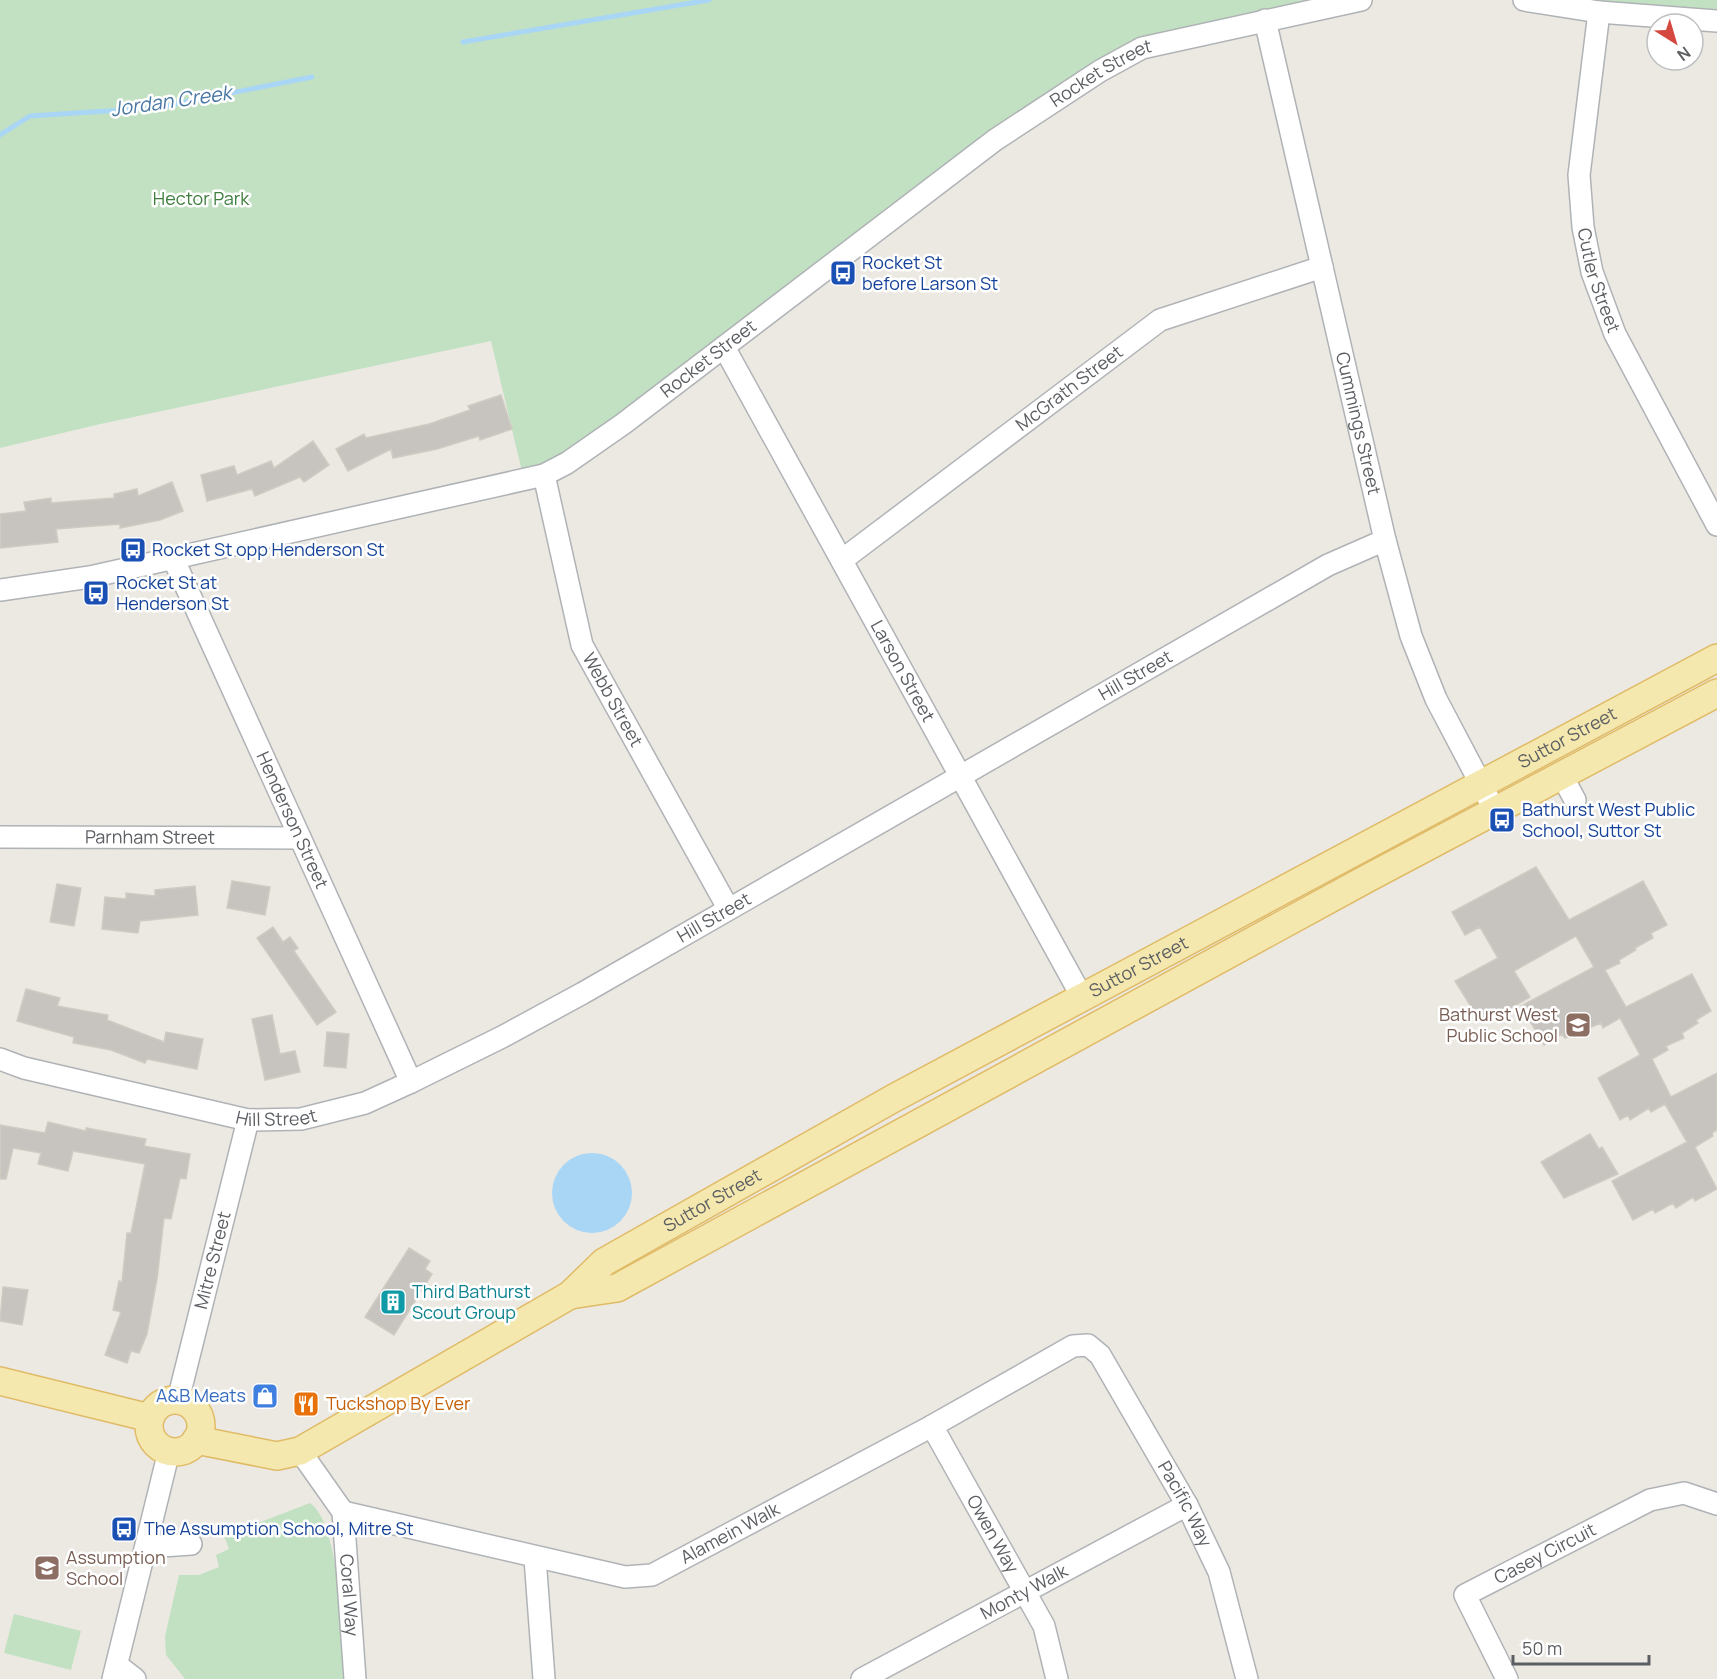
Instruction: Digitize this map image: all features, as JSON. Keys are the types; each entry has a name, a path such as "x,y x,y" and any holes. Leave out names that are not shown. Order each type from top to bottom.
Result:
{"main road":[{"name":"Suttor Street","path":"199,1432 277,1456 300,1451 570,1295 604,1262 894,1098 1717,658"},
{"name":"Suttor Street","path":"570,1295 617,1288 1495,811 1717,693"},
{"path":"0,1381 150,1418"},
{"path":"178,1400 196,1411 199,1432 185,1450 169,1451 161,1448 150,1435 150,1418 161,1404 178,1400"}],"street":[{"name":"Rocket Street","path":"0,590 90,577 544,475 567,463 604,438 995,140 1100,71 1142,48 1361,0"},
{"path":"1524,0 1599,12 1717,21"},
{"name":"Cutler Street","path":"1599,12 1579,175 1583,227 1592,272 1615,334 1717,525"},
{"name":"Cummings Street","path":"1265,20 1385,540 1411,636 1429,684 1495,811"},
{"name":"McGrath Street","path":"842,560 1161,320 1322,267"},
{"name":"Larson Street","path":"724,347 1082,997"},
{"name":"Webb Street","path":"544,475 582,645 728,908"},
{"name":"Hill Street","path":"0,1059 24,1068 248,1120 301,1119 365,1103 502,1037 961,777 1328,565 1385,540"},
{"name":"Henderson Street","path":"173,558 411,1082"},
{"path":"1562,776 1575,800"},
{"name":"Parnham Street","path":"0,837 300,838"},
{"name":"Mitre Street","path":"178,1400 248,1120"},
{"name":"Alamein Walk","path":"343,1512 625,1577 652,1575 932,1426 1073,1346 1088,1345"},
{"name":"Pacific Way","path":"1088,1345 1100,1355 1186,1505 1219,1572 1247,1679"},
{"name":"Owen Way","path":"932,1426 1044,1626 1057,1679"},
{"path":"135,1679 115,1672 169,1451"},
{"path":"300,1451 343,1512"},
{"name":"Casey Circuit","path":"1508,1679 1465,1595 1650,1500 1684,1493 1717,1504"},
{"name":"Monty Walk","path":"862,1679 1186,1505"},
{"name":"Coral Way","path":"343,1512 355,1679"},
{"path":"147,1547 191,1544"},
{"path":"535,1558 543,1679"}],"green space":[{"name":"Hector Park","path":"0,0 1361,0 1265,20 1100,71 724,347 524,480 491,341 96,425 0,448"},
{"path":"1524,0 1717,0 1717,21 1705,20 1705,12 1645,13"},
{"path":"310,1503 320,1515 334,1558 346,1679 185,1679 166,1655 165,1636 179,1575 199,1575 219,1567 216,1555 229,1549 224,1536"},
{"path":"14,1614 81,1631 71,1670 4,1653"}],"water":[{"path":"592,1153 607,1156 620,1165 629,1178 632,1193 629,1208 620,1221 607,1230 592,1233 577,1230 564,1221 555,1208 552,1193 555,1178 564,1165 577,1156"}],"building":[{"path":"501,395 512,429 480,440 479,436 437,449 393,458 391,449 348,471 336,449 364,434 366,438 429,424 470,410 468,406"},
{"path":"313,441 329,465 304,482 300,477 255,496 252,489 207,501 201,475 234,466 237,475 271,461 274,468"},
{"path":"172,482 183,511 160,520 120,528 120,524 56,529 58,542 0,548 0,514 26,511 24,502 51,498 51,503 114,498 114,494 137,489 138,496"},
{"path":"1536,867 1569,920 1643,881 1667,925 1651,933 1653,938 1619,960 1620,963 1605,970 1626,1007 1692,974 1711,1011 1696,1020 1698,1023 1682,1033 1684,1038 1666,1046 1668,1050 1652,1059 1671,1097 1717,1073 1717,1130 1712,1133 1713,1136 1695,1147 1717,1189 1695,1201 1693,1197 1676,1208 1673,1203 1655,1213 1653,1209 1633,1220 1612,1181 1687,1142 1665,1104 1651,1112 1649,1108 1630,1120 1628,1115 1620,1120 1598,1078 1640,1055 1620,1018 1603,1028 1601,1023 1565,1038 1562,1034 1544,1045 1521,1006 1594,967 1576,936 1514,971 1530,997 1506,1011 1504,1008 1485,1018 1484,1015 1478,1018 1455,981 1498,958 1480,927 1465,935 1452,912"},
{"path":"232,881 270,887 265,915 227,908"},
{"path":"57,884 81,888 74,926 50,922"},
{"path":"195,886 198,915 140,921 138,933 102,929 105,897 126,899 126,893 155,896 155,890"},
{"path":"273,927 283,942 290,937 298,948 294,951 336,1012 317,1025 257,938"},
{"path":"26,989 60,998 57,1006 108,1015 107,1020 164,1042 166,1032 203,1039 197,1069 147,1059 145,1063 111,1050 73,1043 74,1037 17,1021"},
{"path":"272,1015 280,1054 295,1051 300,1072 265,1080 252,1019"},
{"path":"327,1032 349,1034 346,1068 324,1066"},
{"path":"48,1122 86,1131 86,1128 146,1139 144,1146 190,1154 186,1179 180,1178 171,1219 164,1218 157,1279 147,1334 139,1353 131,1351 127,1363 105,1355 121,1312 113,1310 119,1281 122,1282 127,1233 131,1233 145,1164 73,1151 68,1171 38,1164 41,1153 13,1148 6,1179 0,1179 0,1125 45,1133"},
{"path":"1590,1134 1599,1149 1602,1147 1618,1174 1564,1198 1541,1162"},
{"name":"Third Bathurst Scout Group","path":"409,1248 430,1261 425,1269 432,1274 394,1335 365,1317"},
{"path":"3,1287 28,1290 22,1325 0,1321"}],"waterway":[{"name":"Jordan Creek","path":"463,42 709,0"},
{"name":"Jordan Creek","path":"0,135 30,116 154,108 312,77"}],"place":[{"name":"Rocket St before Larson St","path":"843,273"},
{"name":"Rocket St opp Henderson St","path":"133,550"},
{"name":"Rocket St at Henderson St","path":"96,593"},
{"name":"Bathurst West Public School, Suttor St","path":"1502,820"},
{"name":"Bathurst West Public School","path":"1578,1025"},
{"name":"Third Bathurst Scout Group","path":"393,1302"},
{"name":"A&B Meats","path":"265,1396"},
{"name":"Tuckshop By Ever","path":"306,1404"},
{"name":"The Assumption School, Mitre St","path":"124,1529"},
{"name":"Assumption School","path":"47,1568"}]}
